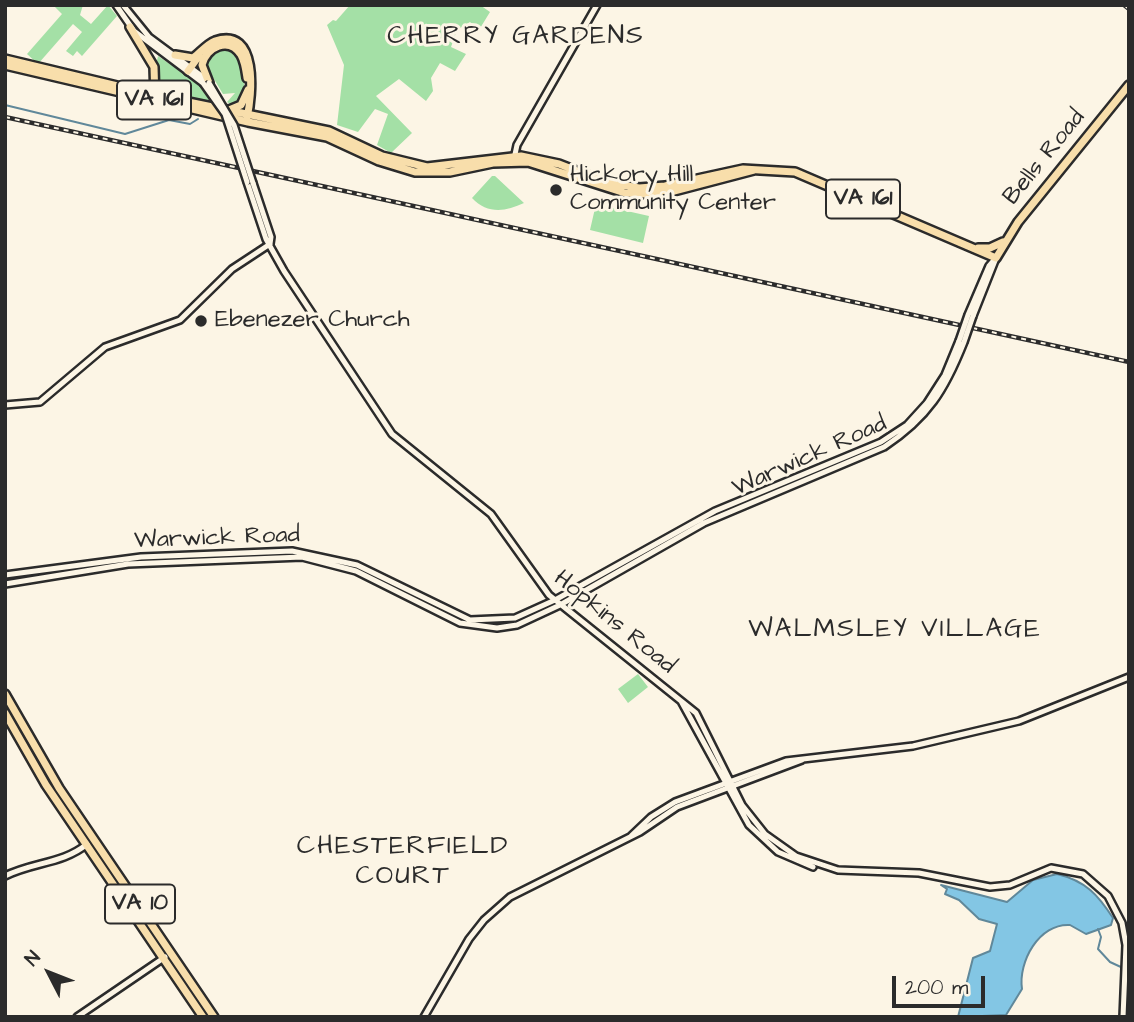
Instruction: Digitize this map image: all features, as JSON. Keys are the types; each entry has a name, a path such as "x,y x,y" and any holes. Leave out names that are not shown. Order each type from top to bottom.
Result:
{"main road":[{"name":"Hopkins Road","path":"116,5 130,27 150,45 190,68"},
{"name":"Hopkins Road","path":"123,5 141,30 175,55 206,83 225,114 270,244 284,271 392,434 491,514 534,578 558,602 681,701 701,727 739,811 756,833 778,852 800,863 846,873 928,875 984,887 1010,884 1051,868 1068,869 1086,876 1103,891 1119,915 1125,937 1123,1017"},
{"path":"514,158 522,135 597,5"},
{"path":"130,27 154,67 155,98"},
{"path":"175,55 193,58 220,40 239,46 248,60 250,91 246,117"},
{"path":"206,83 202,70 205,55 217,46 229,46 243,60 254,109 265,118"},
{"path":"190,68 206,48"},
{"name":"VA 161","path":"5,59 155,98 337,134 382,156 427,167 536,158 604,181 639,188 665,186 743,169 784,170 806,175 996,258"},
{"name":"VA 161","path":"5,65 246,117 338,140 379,161 415,172 450,172 514,158 542,164 625,193 646,194 674,191 755,170"},
{"name":"Bells Road","path":"996,258 1006,240 1129,85"},
{"path":"227,111 242,105 250,91"},
{"path":"571,168 577,176"},
{"path":"974,248 990,248 1006,240"},
{"path":"5,405 40,402 105,347 180,320 232,269 270,244"},
{"name":"Warwick Road","path":"5,584 128,564 288,557 356,571 446,617 479,627 517,625 715,511 868,449 907,425 937,389 961,341 989,266 996,258"},
{"name":"Warwick Road","path":"5,575 141,557 292,551 357,565 470,620 515,618 558,602"},
{"path":"424,1017 450,966 494,911 510,897 632,836 677,807 729,785 802,761 913,746 1019,721 1129,677"},
{"name":"VA 10","path":"5,694 59,788 214,1017"},
{"name":"VA 10","path":"5,713 46,785 203,1017"},
{"path":"5,876 27,867 68,858 87,844"},
{"path":"77,1017 171,953"}],"green space":[{"path":"53,5 83,5 80,15 91,24 108,5 117,16 82,56 77,51 73,56 66,51 82,32 73,24 38,64 27,54 62,14"},
{"path":"350,5 480,5 490,12 479,30 470,22 457,30 451,47 466,54 455,71 440,63 431,78 433,91 426,101 399,79 376,96 412,133 391,153 377,145 388,114 375,109 358,132 337,125 344,65 327,25 333,20 336,21"},
{"path":"220,48 235,52 243,69 242,96 240,102 233,106 227,102 235,93 223,94 206,66 208,57"},
{"path":"158,56 195,81 211,101 205,103 160,92 156,65"},
{"path":"492,176 524,203 496,210 484,207 472,198"},
{"path":"596,204 649,216 643,243 590,230"},
{"path":"638,674 648,687 628,703 618,689"}],"water":[{"path":"1057,874 1090,890 1113,918 1111,925 1086,934 1070,925 1049,930 1040,937 1027,956 1023,967 1022,989 1006,1015 958,1017 973,958 990,951 997,924 979,919 959,900 945,894 947,889 941,885 1007,902 1033,880"}],"waterway":[{"path":"5,105 125,134 169,120 190,124 198,119"},
{"path":"1098,929 1101,937 1098,949 1110,962 1123,968"}],"railway":[{"path":"1124,5 1129,9"},
{"path":"5,117 1129,362"}],"place":[{"name":"Hickory Hill Community Center","path":"556,190"},
{"name":"Ebenezer Church","path":"201,321"}],"district":[{"name":"CHERRY GARDENS","path":"516,38"},
{"name":"WALMSLEY VILLAGE","path":"895,631"},
{"name":"CHESTERFIELD COURT","path":"403,863"}]}
